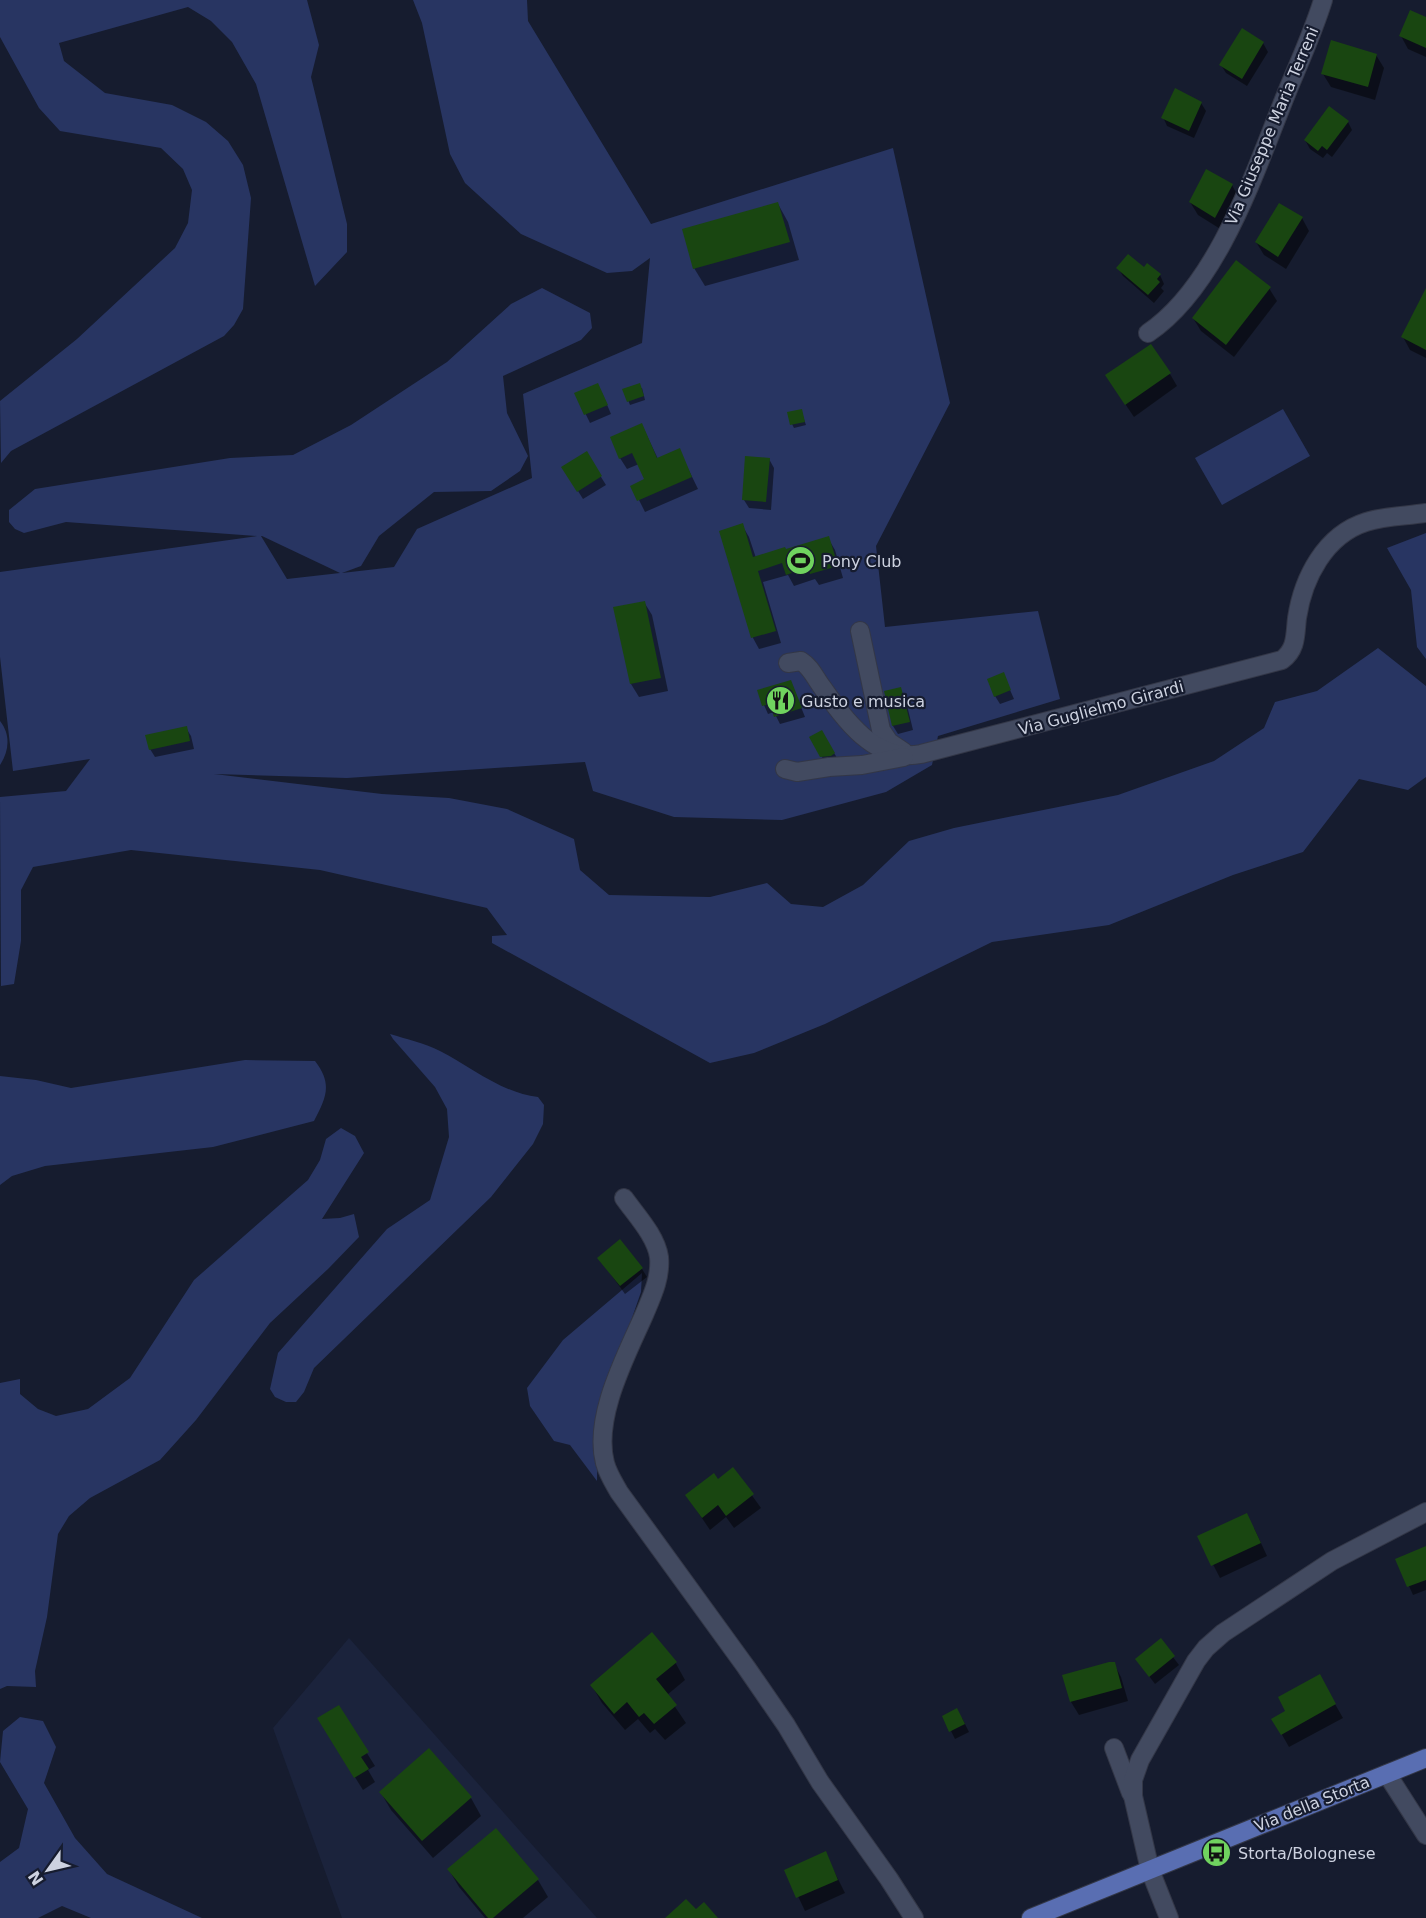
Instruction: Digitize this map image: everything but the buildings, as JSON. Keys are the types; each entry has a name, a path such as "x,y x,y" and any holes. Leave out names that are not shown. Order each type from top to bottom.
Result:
{"main road":[{"name":"Via della Storta","path":"1031,1918 1426,1758"}],"street":[{"name":"Via Giuseppe Maria Terreni","path":"1148,333 1170,317 1183,303 1225,238 1249,186 1323,0"},
{"name":"Via Guglielmo Girardi","path":"785,769 797,772 862,765 911,755 1274,663 1289,654 1295,644 1299,606 1307,581 1318,560 1329,546 1345,532 1366,522 1426,513"},
{"path":"860,631 881,730 894,746 911,755"},
{"name":"Via Guglielmo Girardi","path":"788,663 798,661 808,666 831,700 859,734 873,745 886,751 911,755"},
{"path":"624,1198 654,1242 659,1256 659,1270 655,1291 611,1390 604,1438 605,1463 619,1492 753,1677 786,1725 820,1782 914,1918"},
{"path":"1135,1806 1133,1780 1140,1760 1196,1661 1206,1648 1223,1633 1332,1560 1426,1512"},
{"path":"766,1720 820,1782"},
{"path":"1114,1748 1135,1806 1150,1870 1170,1918"},
{"path":"1388,1774 1426,1835"}],"shaded area":[{"path":"0,0 307,0 319,45 311,77 347,224 347,252 315,286 256,84 232,42 211,21 188,7 59,43 64,61 105,93 172,105 206,122 228,141 243,165 251,198 243,309 234,325 224,336 11,451 1,463 0,401 77,339 175,248 188,223 192,190 183,169 161,148 60,131 39,108 0,37"},
{"path":"413,0 527,0 528,21 651,224 893,148 950,403 876,546 885,627 1038,611 1060,699 938,736 932,765 886,792 782,820 674,817 593,791 585,762 347,778 214,774 382,794 449,798 507,809 574,839 580,870 609,895 710,897 767,883 791,904 823,907 863,885 909,841 954,828 1118,795 1214,761 1264,728 1275,702 1317,691 1378,648 1426,686 1426,777 1408,790 1359,779 1303,852 1233,875 1109,925 992,942 825,1024 754,1053 710,1063 492,943 492,936 507,935 487,908 320,870 131,850 33,867 21,890 21,941 14,984 1,986 0,797 66,791 90,759 13,771 0,657 0,572 257,536 66,522 24,533 15,529 9,522 9,510 35,489 230,458 293,455 351,425 447,362 511,304 542,288 590,313 592,328 581,340 503,376 507,413 528,456 520,471 491,491 434,492 379,536 361,566 342,573 394,567 417,529 532,478 523,394 642,343 650,258 632,271 607,273 521,234 465,183 450,154 422,23","holes":["261,536 340,573 287,579"]},
{"path":"1283,409 1310,456 1222,505 1195,458"},
{"path":"1426,533 1426,659 1417,647 1411,590 1387,548"},
{"path":"0,721 4,726 8,743 0,765"},
{"path":"390,1034 434,1048 499,1085 525,1095 538,1097 544,1105 543,1124 533,1144 491,1197 314,1368 304,1392 296,1402 286,1402 275,1397 270,1389 278,1353 387,1229 430,1200 449,1137 447,1109 435,1087"},
{"path":"245,1060 315,1061 324,1077 326,1091 314,1121 213,1147 45,1166 12,1176 0,1185 0,1076 36,1080 71,1088"},
{"path":"341,1128 355,1136 364,1153 322,1219 354,1214 359,1237 270,1323 196,1420 160,1460 90,1498 69,1516 58,1534 47,1617 35,1671 36,1687 7,1686 0,1689 0,1383 20,1379 20,1394 38,1409 56,1416 88,1409 130,1378 194,1280 308,1180 320,1160 326,1139"},
{"path":"642,1273 641,1292 598,1416 597,1481 570,1445 554,1441 530,1406 527,1388 563,1340"},
{"path":"349,1638 597,1918 342,1918 273,1728"},
{"path":"20,1717 43,1721 56,1747 44,1783 75,1838 107,1874 202,1918 91,1918 62,1906 38,1918 0,1918 0,1862 19,1848 28,1809 0,1762 3,1731"}],"place":[{"name":"Pony Club","path":"801,561"},
{"name":"Gusto e musica","path":"780,701"},
{"name":"Storta/Bolognese","path":"1217,1853"}]}
